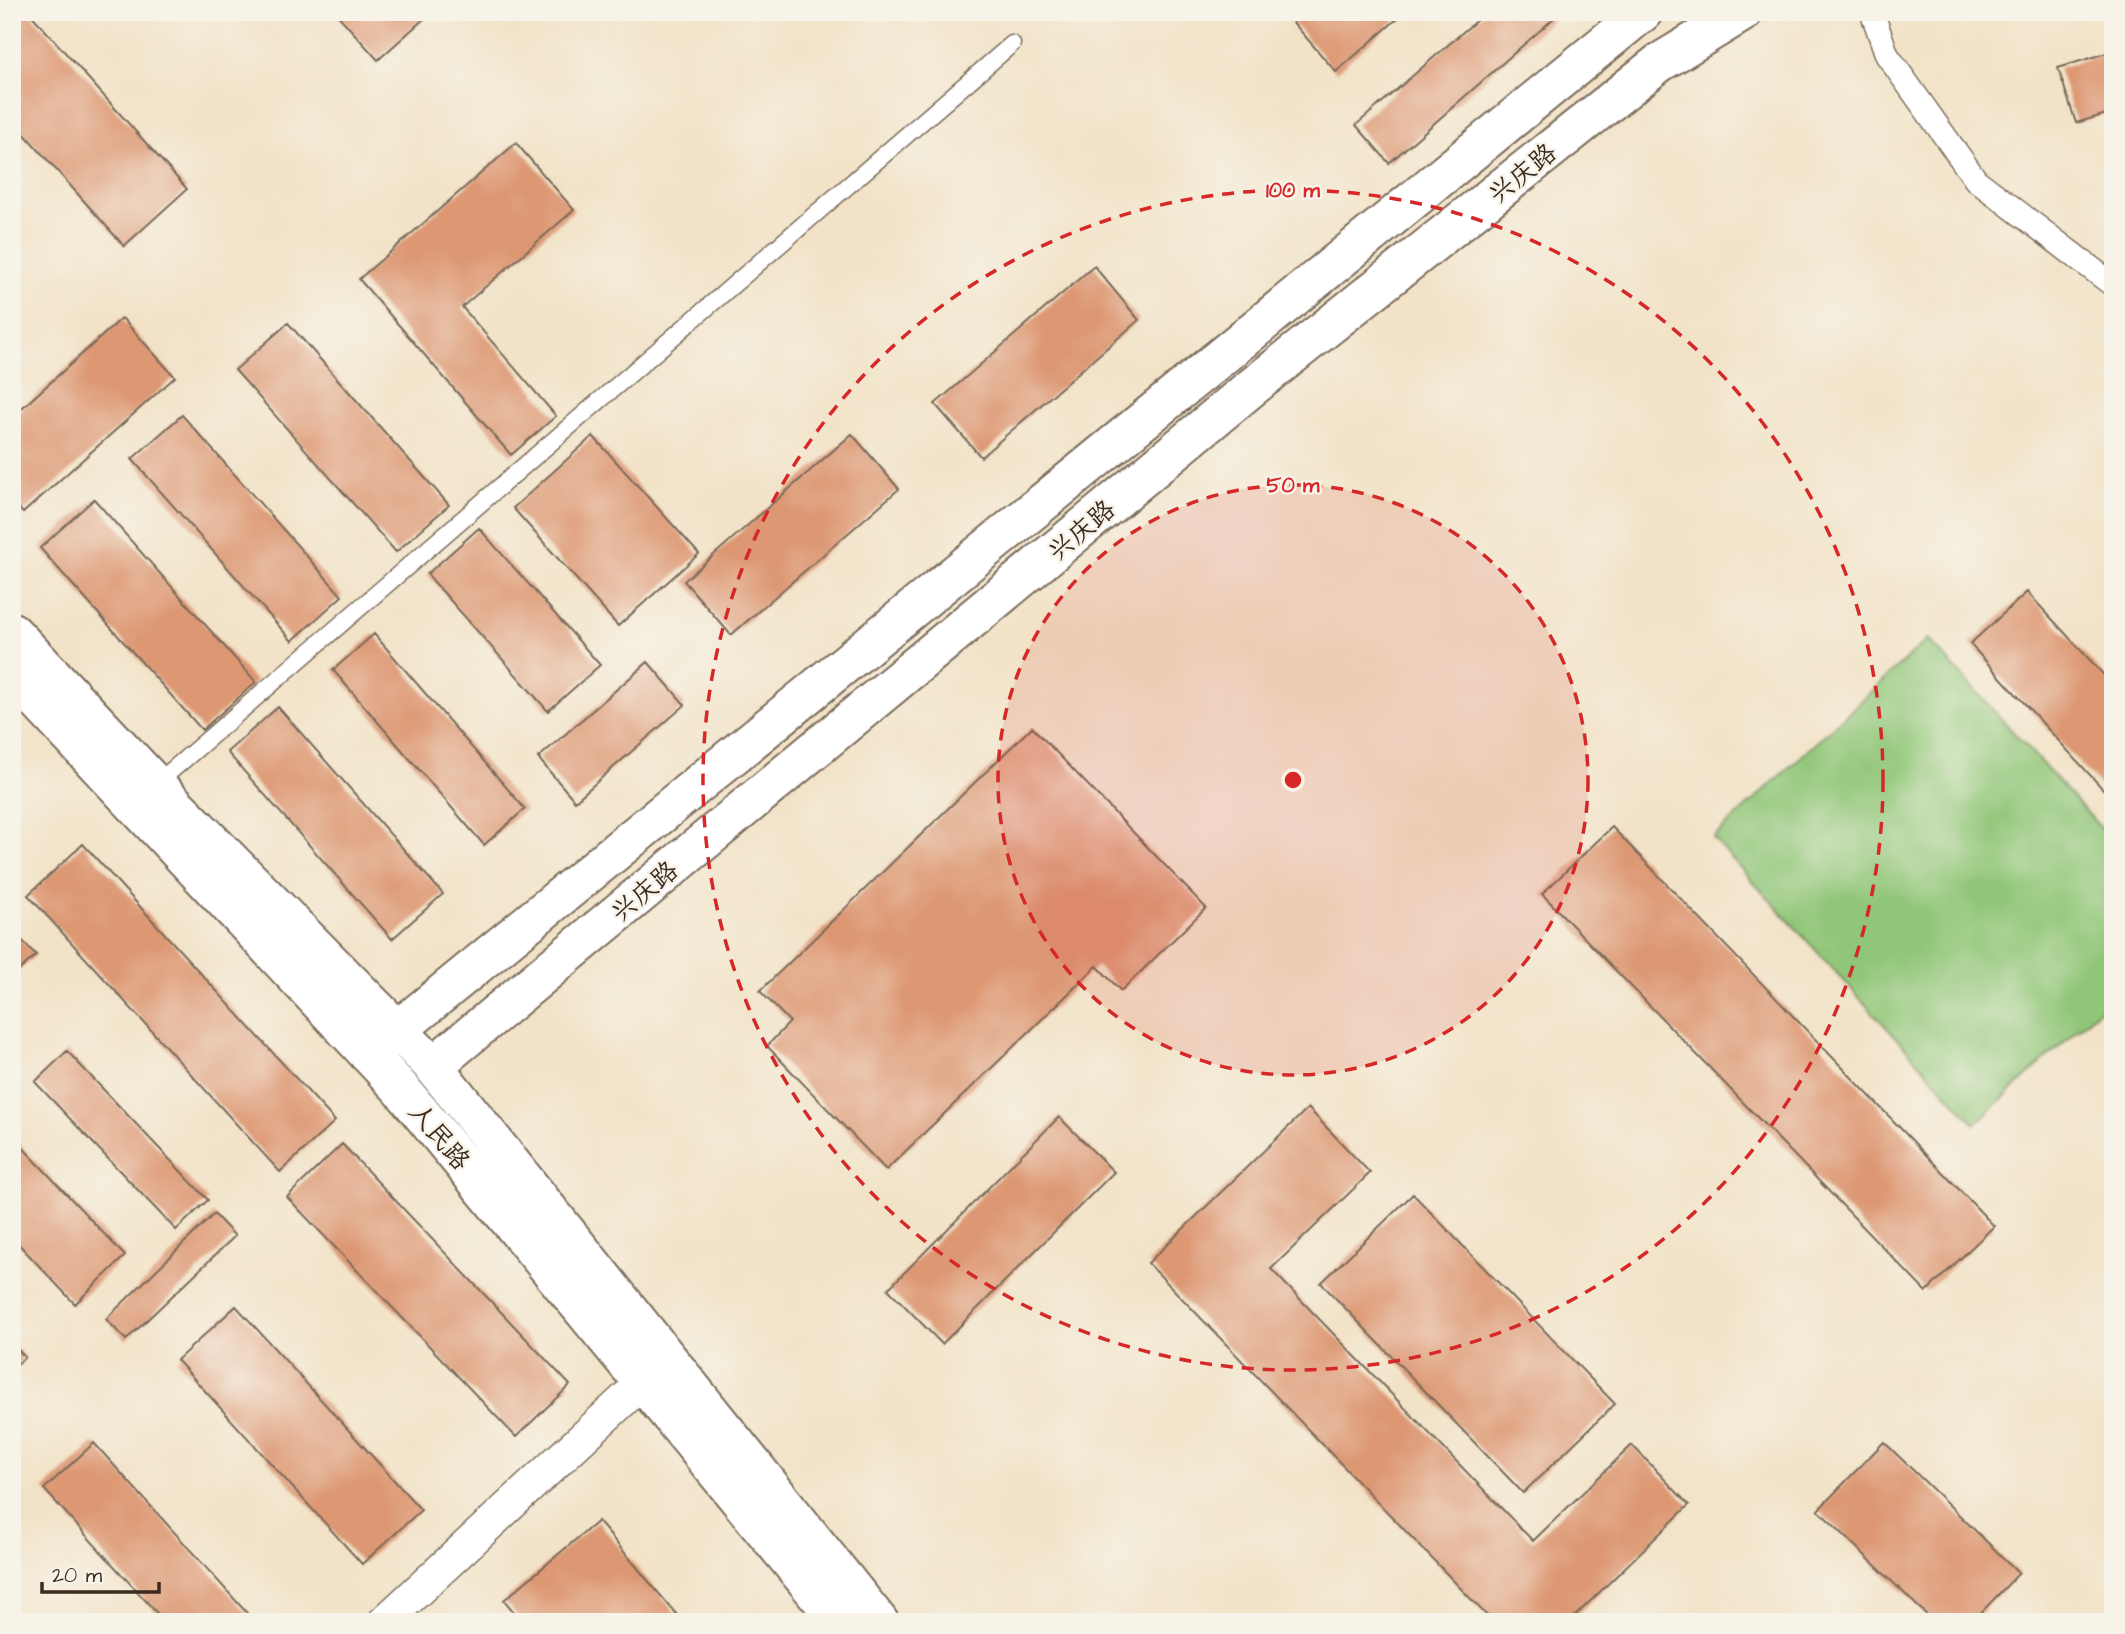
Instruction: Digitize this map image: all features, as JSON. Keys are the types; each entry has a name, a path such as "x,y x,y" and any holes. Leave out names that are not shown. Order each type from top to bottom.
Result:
{"main road":[{"path":"368,1055 1643,12"},
{"name":"兴庆路","path":"402,1090 1257,384 1659,63 1743,12"},
{"path":"12,632 144,794 433,1066 878,1622"},
{"name":"人民路","path":"12,674 144,794 368,1055 402,1090 840,1622"}],"street":[{"path":"1871,12 1887,55 1976,180 2113,285"},
{"path":"384,1622 643,1382"}],"lane":[{"path":"144,794 1012,44"}],"green space":[{"path":"1928,639 2113,841 2113,997 1975,1124 1713,838"}],"building":[{"path":"12,12 29,12 187,189 124,246 12,120"},
{"path":"335,12 421,12 426,17 378,60"},
{"path":"1284,12 1405,12 1336,72"},
{"path":"1486,12 1561,12 1389,163 1356,125"},
{"path":"2113,51 2113,112 2076,123 2058,68"},
{"path":"516,143 574,210 462,307 556,416 511,455 359,279"},
{"path":"1094,266 1139,320 981,457 935,404"},
{"path":"122,318 175,377 23,513 12,501 12,417"},
{"path":"288,323 449,505 396,552 235,370"},
{"path":"182,415 342,596 292,641 132,459"},
{"path":"852,434 899,489 731,635 684,581"},
{"path":"593,436 699,554 618,626 513,508"},
{"path":"94,499 256,682 202,730 40,548"},
{"path":"479,528 600,665 548,711 427,574"},
{"path":"2027,592 2113,685 2113,800 1970,644"},
{"path":"374,634 525,809 484,845 333,670"},
{"path":"648,662 685,705 575,801 538,758"},
{"path":"278,707 443,894 392,939 227,752"},
{"path":"1032,727 1206,908 1121,991 1097,966 886,1170 767,1046 790,1022 760,991"},
{"path":"1612,827 1994,1226 1926,1292 1542,894"},
{"path":"83,844 335,1121 280,1172 28,895"},
{"path":"12,930 36,955 12,977"},
{"path":"67,1051 208,1200 176,1230 35,1082"},
{"path":"1308,1108 1370,1173 1271,1269 1533,1541 1632,1445 1689,1505 1569,1622 1493,1622 1148,1263"},
{"path":"1059,1117 1114,1172 942,1344 888,1289"},
{"path":"12,1136 125,1256 75,1304 12,1237"},
{"path":"342,1144 570,1385 516,1437 287,1197"},
{"path":"1413,1194 1615,1404 1523,1493 1321,1283"},
{"path":"214,1214 235,1236 126,1340 106,1319"},
{"path":"236,1306 421,1510 362,1564 177,1360"},
{"path":"12,1344 25,1357 12,1369"},
{"path":"1884,1442 2019,1573 1972,1622 1934,1622 1818,1510"},
{"path":"94,1443 255,1622 165,1622 44,1489"},
{"path":"598,1521 683,1622 522,1622 504,1600"}]}
